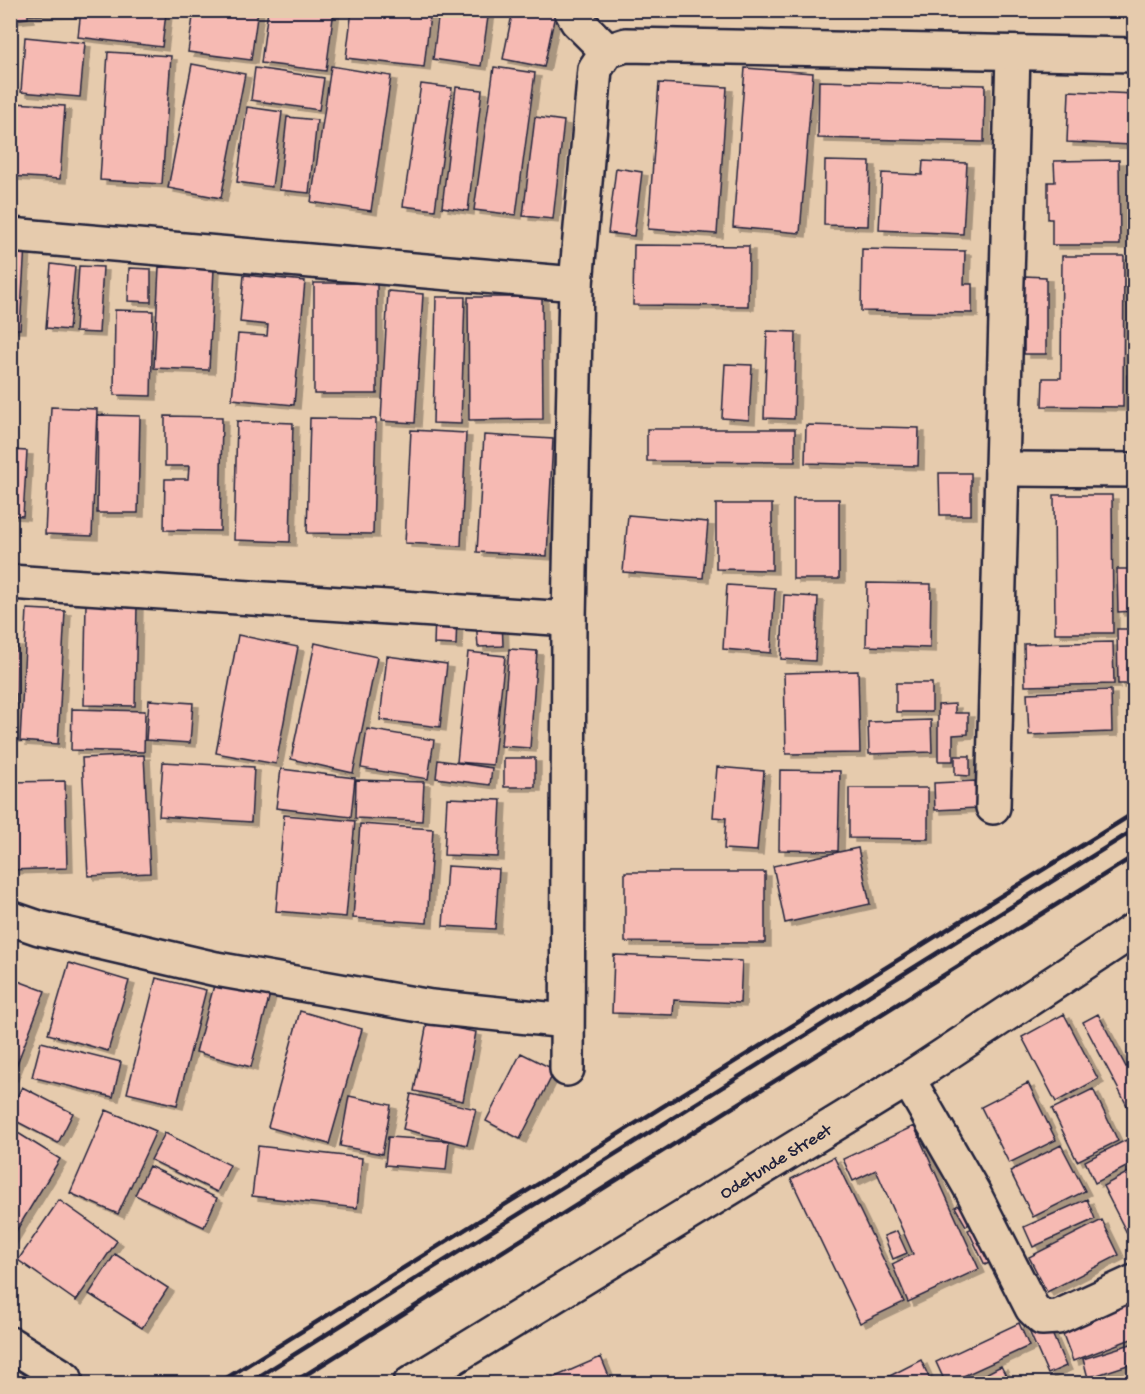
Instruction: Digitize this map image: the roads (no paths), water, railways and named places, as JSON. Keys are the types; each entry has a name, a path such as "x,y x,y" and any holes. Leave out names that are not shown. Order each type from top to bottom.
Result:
{"street":[{"path":"571,10 577,21 607,51"},
{"path":"567,1069 569,619 576,284 595,69 607,51 626,45 1134,55"},
{"path":"993,807 1013,53"},
{"path":"10,236 576,284"},
{"path":"1002,469 1134,470"},
{"path":"10,582 569,619"},
{"path":"10,918 39,928 216,969 431,1007 566,1021"},
{"name":"Odetunde Street","path":"410,1383 908,1079 1134,930"},
{"path":"908,1079 973,1192 1032,1308 1042,1318 1058,1317 1134,1282"},
{"path":"10,1344 65,1378"}],"railway":[{"path":"217,1384 1134,813"},
{"path":"247,1384 1134,830"},
{"path":"291,1384 1134,856"}]}
